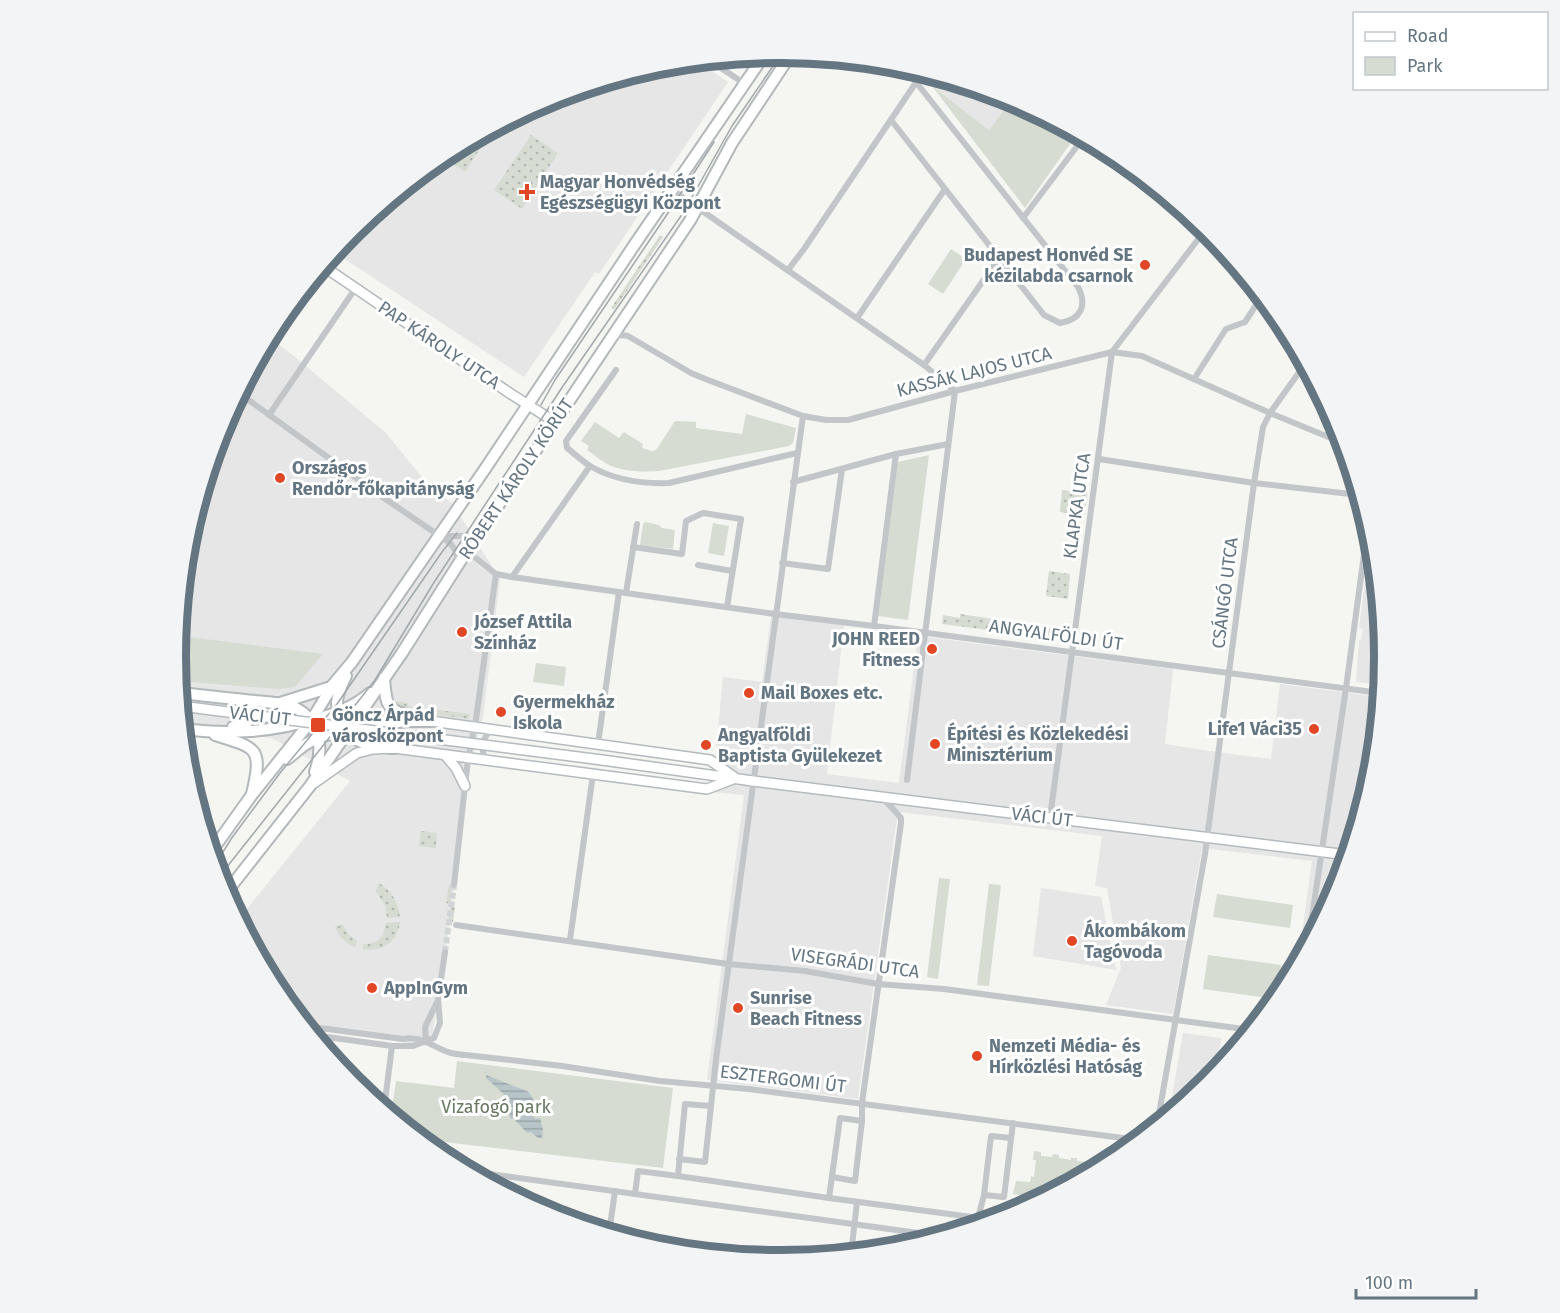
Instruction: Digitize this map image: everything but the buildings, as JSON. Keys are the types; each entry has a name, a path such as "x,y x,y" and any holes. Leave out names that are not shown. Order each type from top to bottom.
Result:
{"main road":[{"name":"RÓBERT KÁROLY KÖRÚT","path":"232,885 310,786 384,678 698,207 732,143 785,63"},
{"name":"RÓBERT KÁROLY KÖRÚT","path":"217,844 251,796 311,721 331,687 352,662 440,536 759,64"},
{"name":"PAP KÁROLY UTCA","path":"329,270 555,422"},
{"path":"352,662 339,690 337,704 349,730 356,739 363,743 468,759 707,789 736,778"},
{"path":"203,731 250,732 311,721 358,703 384,678"},
{"path":"384,678 386,696 395,712 431,721"},
{"path":"277,704 331,687"},
{"name":"VÁCI ÚT","path":"188,694 277,704"},
{"path":"203,731 245,725 251,717 249,705 236,699"},
{"path":"277,704 298,709 314,725 320,749 319,762 310,786"},
{"name":"VÁCI ÚT","path":"189,707 753,781 1339,854"},
{"path":"251,796 291,756 318,737 404,721 431,721"},
{"name":"VÁCI ÚT","path":"431,721 710,760 736,778"},
{"name":"VÁCI ÚT","path":"192,730 203,731"},
{"path":"203,731 251,748 257,763 251,796"},
{"path":"310,786 357,753 373,749 394,748"},
{"path":"446,756 456,768 465,786"}],"street":[{"path":"719,66 745,84"},
{"path":"788,270 918,79"},
{"path":"891,120 1044,315 1059,323 1074,318 1083,303 1078,287 916,82"},
{"path":"1023,218 1079,144"},
{"path":"857,318 945,189"},
{"path":"672,190 924,365 955,392 906,780"},
{"path":"1112,352 1200,237"},
{"path":"924,365 999,258"},
{"path":"269,415 355,288"},
{"path":"1194,379 1226,329 1245,322 1257,304"},
{"name":"KASSÁK LAJOS UTCA","path":"612,337 628,336 691,373 803,416 826,420 848,420 1112,352 1142,356 1331,438"},
{"name":"KLAPKA UTCA","path":"1050,818 1112,352"},
{"path":"616,370 566,441 567,448 590,466 635,482 669,483 797,453"},
{"name":"CSÁNGÓ UTCA","path":"1159,1112 1207,837 1263,426 1300,371"},
{"path":"246,398 450,543 459,563"},
{"path":"679,1159 705,1162 712,1086 728,964 803,416"},
{"path":"793,482 896,454 948,444"},
{"path":"874,626 896,454"},
{"path":"1099,459 1254,483 1350,494"},
{"path":"512,577 590,466"},
{"path":"782,563 828,569 842,469"},
{"path":"633,547 682,554 686,520 703,513 741,519 727,607"},
{"path":"598,744 622,592 637,524"},
{"path":"440,536 465,536 482,531"},
{"name":"ANGYALFÖLDI ÚT","path":"467,551 496,574 512,577 775,614 1372,692"},
{"path":"1312,920 1364,554"},
{"path":"698,566 732,571"},
{"path":"453,885 468,759 475,728 496,574"},
{"path":"487,761 482,745 484,736 490,730"},
{"path":"570,940 592,774"},
{"path":"832,1177 855,1181 862,1104 901,819 882,797"},
{"name":"VISEGRÁDI UTCA","path":"456,925 728,964 805,971 878,984 944,989 1242,1029"},
{"path":"325,1037 412,1047 434,1038 440,1023 438,1000 445,952"},
{"path":"426,1041 425,1027 438,1000"},
{"name":"ESZTERGOMI ÚT","path":"317,1027 403,1039 411,1037 426,1041 451,1053 562,1066 660,1081 760,1090 1126,1138"},
{"path":"385,1099 392,1046"},
{"path":"678,1176 685,1104 711,1106"},
{"name":"ESZTERGOMI ÚT","path":"829,1198 840,1118 862,1121"},
{"path":"984,1195 1004,1197 1013,1124"},
{"path":"978,1216 984,1195 991,1136 1011,1138"},
{"path":"635,1194 638,1171 975,1218"},
{"path":"490,1174 920,1233"},
{"path":"610,1225 615,1191"},
{"path":"852,1246 857,1202"}],"shaded area":[{"name":"Magyar Honvédség Egészségügyi Központ","path":"707,68 728,82 599,274 595,272 524,377 341,257 389,210 419,186 450,163 518,124 589,94 664,74"},
{"path":"934,83 1006,107 989,130 932,86"},
{"path":"277,343 386,433 429,486 452,503 500,579 483,717 471,761 441,986 430,1046 320,1031 287,986 248,919 245,912 350,781 271,738 191,728 186,656 192,579 207,503 232,429 248,394"},
{"path":"1365,582 1368,582 1374,656 1373,684 1356,682 1359,640 1361,640 1363,629 1359,628"},
{"path":"771,616 844,625 827,774 899,783 918,636 1173,669 1165,744 1223,753 1271,759 1280,684 1372,696 1362,772 1353,810 1328,884 1301,940 1312,861 1202,848 1173,1014 1106,1005 1121,968 1107,888 1095,886 1102,836 899,812 858,1099 707,1080 744,795 712,792 723,677 762,682"},
{"name":"Ákombákom Tagóvoda","path":"1041,888 1101,897 1116,970 1033,956"},
{"path":"1183,1033 1221,1038 1219,1055 1174,1100 1172,1097"},
{"path":"486,1075 529,1092 534,1101 529,1103 535,1119 540,1118 543,1129 542,1138 538,1138 531,1132 527,1133 514,1119 510,1118 506,1096 486,1078"}],"green space":[{"path":"932,86 989,130 1006,107 1072,141 1025,208"},
{"path":"531,135 558,153 522,209 494,190"},
{"path":"484,143 465,172 453,164 456,159"},
{"path":"660,235 663,237 614,310 611,308"},
{"path":"951,249 966,259 943,294 928,284"},
{"path":"746,414 796,428 793,443 789,446 659,471 646,471 613,467 587,450 589,446 581,441 595,422 619,438 624,432 643,444 642,448 652,451 656,450 675,421 696,422 696,428 742,434"},
{"path":"929,455 908,620 878,616 898,462"},
{"path":"1062,490 1087,493 1085,515 1060,512"},
{"path":"645,522 675,530 673,549 640,545"},
{"path":"713,523 729,526 724,556 708,553"},
{"path":"1049,571 1070,574 1068,599 1046,596"},
{"path":"960,614 1065,630 1063,640 942,624 943,615 960,618"},
{"path":"187,637 323,654 295,687 278,689 187,682"},
{"path":"536,663 566,667 564,686 533,682"},
{"path":"395,701 408,703 408,706 470,714 469,719 394,709"},
{"path":"421,831 437,833 436,848 419,846"},
{"path":"939,878 950,879 938,979 927,977"},
{"path":"379,883 394,897 400,917 387,918 385,906 376,891"},
{"path":"449,884 452,885 450,901 455,907 453,922 448,921 451,904 446,903"},
{"path":"989,884 1001,885 989,986 977,985"},
{"path":"1217,894 1293,905 1290,928 1213,917"},
{"path":"400,922 396,935 388,944 376,949 362,949 364,944 373,943 379,939 386,923"},
{"path":"343,924 348,934 357,941 355,947 348,944 337,931 335,927"},
{"path":"1208,955 1281,965 1279,976 1265,998 1203,989"},
{"name":"Vizafogó park","path":"457,1061 673,1088 663,1168 444,1142 443,1145 392,1106 396,1081 454,1088"},
{"path":"1034,1151 1041,1152 1041,1156 1052,1157 1053,1154 1059,1155 1059,1158 1092,1161 1027,1196 1013,1194 1016,1181 1030,1182 1031,1176 1034,1177 1036,1160 1033,1160"}],"tunnel":[{"path":"445,952 454,885"}],"tram line":[{"path":"226,868 375,680 433,584 563,386 683,213 732,126 775,63"},
{"path":"541,405 555,380 714,142"},
{"path":"221,855 280,773 337,704 457,533"}],"place":[{"name":"Magyar Honvédség Egészségügyi Központ","path":"527,192"},
{"name":"Budapest Honvéd SE kézilabda csarnok","path":"1145,265"},
{"name":"Országos Rendőr-főkapitányság","path":"280,478"},
{"name":"József Attila Színház","path":"462,632"},
{"name":"JOHN REED Fitness","path":"932,649"},
{"name":"Mail Boxes etc.","path":"749,693"},
{"name":"Gyermekház Iskola","path":"501,712"},
{"name":"Göncz Árpád városközpont","path":"318,725"},
{"name":"Life1 Váci35","path":"1314,729"},
{"name":"Építési és Közlekedési Minisztérium","path":"935,744"},
{"name":"Angyalföldi Baptista Gyülekezet","path":"706,745"},
{"name":"Ákombákom Tagóvoda","path":"1072,941"},
{"name":"AppInGym","path":"372,988"},
{"name":"Sunrise Beach Fitness","path":"738,1008"},
{"name":"Nemzeti Média- és Hírközlési Hatóság","path":"977,1056"}]}
